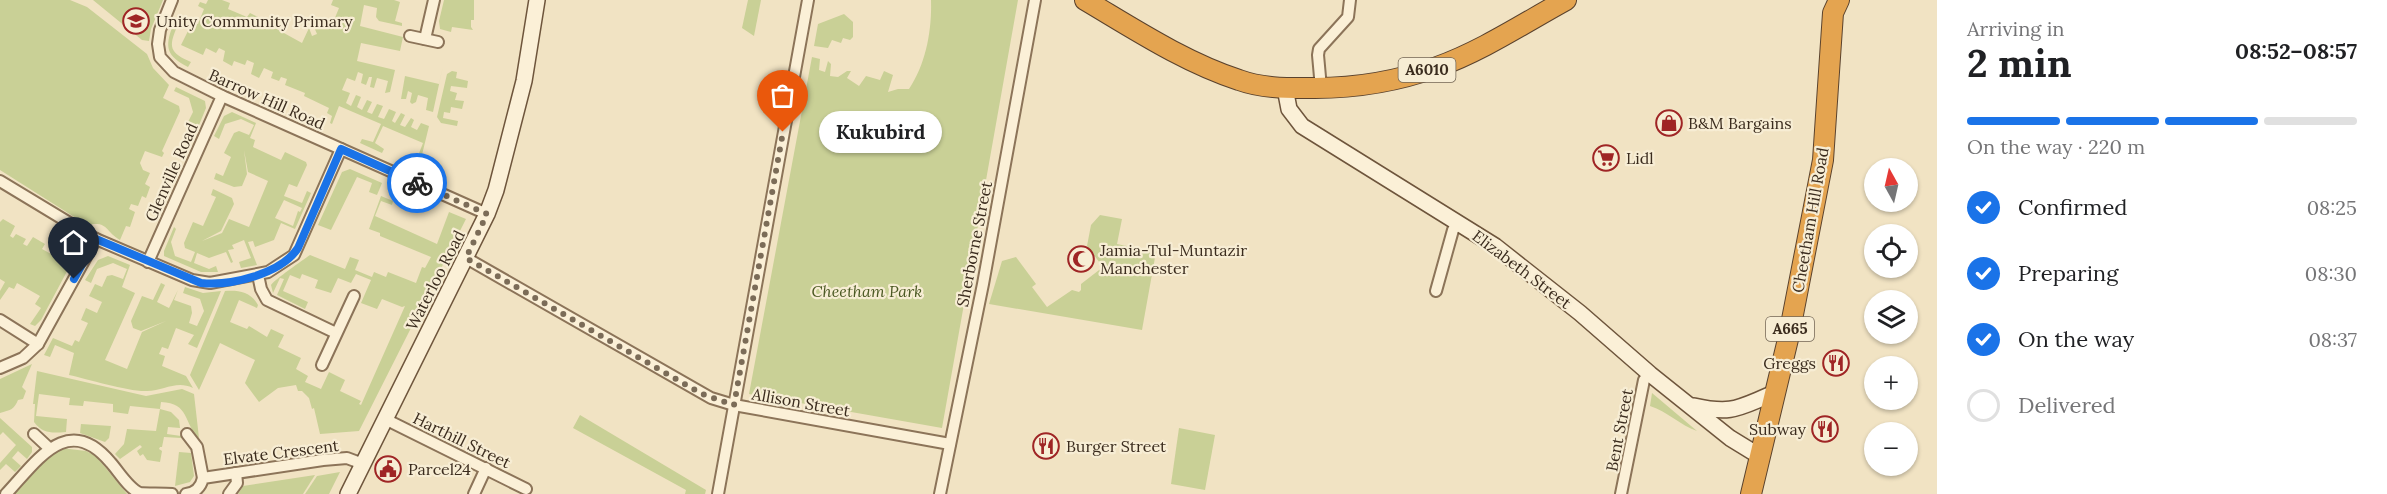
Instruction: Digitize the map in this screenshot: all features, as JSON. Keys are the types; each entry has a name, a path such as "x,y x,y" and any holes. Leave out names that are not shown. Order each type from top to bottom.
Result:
{"highway":[{"name":"A6010","path":"1085,0 1187,58 1241,81 1279,88 1321,88 1374,83 1436,68 1456,60 1566,0"},
{"name":"Cheetham Hill Road","path":"1751,494 1804,265 1823,160 1829,3"}],"street":[{"name":"Barrow Hill Road","path":"172,0 159,36 160,57 174,72 222,96 487,214"},
{"path":"425,39 435,0"},
{"name":"Waterloo Road","path":"348,494 487,214 496,190 525,81 537,0"},
{"path":"718,494 808,0"},
{"name":"Sherborne Street","path":"940,494 983,284 1035,0"},
{"path":"1321,88 1319,50 1348,17 1350,0"},
{"path":"410,36 438,42"},
{"name":"Elizabeth Street","path":"1279,88 1289,109 1302,126 1359,164 1495,246 1580,313 1650,374 1730,438 1761,457"},
{"name":"Glenville Road","path":"148,262 222,96"},
{"path":"0,181 96,239 201,283 219,282 258,275 277,268 294,255 341,149"},
{"path":"1436,291 1453,231 1458,223"},
{"path":"0,368 23,358 38,344 96,239"},
{"name":"Allison Street","path":"466,258 702,394 734,405 950,444"},
{"path":"258,275 261,290 267,300 336,333"},
{"path":"322,365 354,296"},
{"path":"0,320 38,344"},
{"name":"Bent Street","path":"1621,494 1643,382 1650,374"},
{"path":"1691,406 1715,411 1731,411 1775,393"},
{"name":"Harthill Street","path":"385,419 526,489"},
{"path":"34,434 49,448"},
{"name":"Elvate Crescent","path":"186,494 199,488 202,478 197,447 187,434"},
{"path":"6,494 49,448 58,442 67,441 95,446 141,494 172,494"},
{"name":"Elvate Crescent","path":"202,478 322,459 347,458 363,464"},
{"path":"474,494 486,468"},
{"path":"229,494 237,483 236,473"}],"green space":[{"path":"0,0 70,0 87,7 147,54 153,68 169,85 163,98 179,106 180,111 162,151 164,153 162,157 145,151 140,163 143,170 150,173 145,184 150,187 146,198 142,196 138,206 131,204 129,209 135,212 130,227 126,226 120,240 99,224 87,225 0,170"},
{"name":"Unity Community Primary","path":"93,0 163,0 151,29 149,41 142,40"},
{"path":"208,0 222,0 230,3 228,9 247,17 250,13 258,17 256,22 272,29 273,27 302,43 309,28 312,36 317,34 311,20 315,18 332,25 339,8 331,5 333,0 394,0 400,2 395,21 402,23 402,26 379,21 376,17 377,8 364,5 360,26 403,37 400,51 361,43 357,61 395,70 390,92 385,93 388,81 377,78 374,88 370,87 372,77 369,77 366,85 361,83 363,74 358,72 355,81 347,78 342,90 350,93 346,103 351,106 356,95 361,97 357,107 362,110 367,100 372,102 367,112 372,114 377,104 383,106 378,117 384,119 389,109 396,112 392,121 395,123 401,113 405,115 400,125 405,127 411,118 414,120 411,127 417,130 421,123 429,126 420,163 416,161 423,143 383,126 375,143 384,149 382,153 360,143 362,139 373,142 381,124 339,106 332,124 330,123 332,116 327,113 329,108 304,96 305,93 285,85 287,79 281,77 279,81 271,78 273,72 264,68 259,78 251,74 254,63 247,60 245,65 234,61 232,66 223,61 225,51 219,48 216,53 206,48 203,55 181,45 192,23 198,24 204,9 198,6 200,2 206,4"},
{"path":"444,0 474,0 474,20 471,20 473,30 452,27 451,32 440,29 439,21"},
{"path":"748,0 761,0 754,36 742,28"},
{"name":"Cheetham Park","path":"931,0 1018,0 942,428 749,394 812,57 820,59 819,70 825,72 828,61 831,64 830,76 838,77 851,71 847,78 859,86 866,76 880,80 884,71 893,75 888,92 909,89 920,69 927,46"},
{"path":"844,14 853,22 853,37 850,40 843,38 841,43 832,40 828,48 814,46 818,24"},
{"path":"173,25 177,27 172,40 173,49 179,56 191,62 188,67 176,59 169,50"},
{"path":"443,66 433,112 426,110 428,98 418,95 416,102 412,104 410,102 412,93 408,91 406,99 401,99 405,76 439,84"},
{"path":"452,71 457,72 456,78 468,81 467,88 451,86 450,91 457,93 455,100 464,101 462,109 451,107 450,113 444,112 443,118 458,121 457,126 441,123 437,117 447,74"},
{"path":"176,87 205,101 206,108 197,130 186,126 193,112 189,98 174,91"},
{"path":"232,112 256,123 250,138 255,140 253,147 281,160 285,152 306,162 307,165 297,187 289,184 284,196 302,203 307,191 311,193 295,229 281,223 274,240 255,247 253,241 248,242 257,265 241,268 239,262 251,258 244,240 232,245 234,249 228,250 233,262 231,263 226,252 209,258 197,253 194,263 209,269 216,266 218,272 201,272 164,256 174,227 176,229 171,242 175,256 191,262 195,252 185,248 184,243 193,222 203,226 216,197 211,195 213,189 232,198 234,204 221,231 202,241 222,233 229,219 249,227 268,181 248,172 244,150 247,174 242,186 234,187 214,179 216,173 223,176 231,157 224,153 234,133 239,131 249,135 254,125 241,119 225,124 219,139 214,136 224,116","holes":["284,200 302,208 300,212 298,211 293,226 275,218"]},
{"path":"350,169 382,183 377,195 369,192 372,183 357,177 331,230 318,225 342,172"},
{"path":"381,196 393,201 392,205 381,201 375,216 437,244 449,212 466,219 359,431 320,434 314,408 312,409 309,398 302,391 298,391 296,385 278,388 259,402 245,383 255,360 220,343 199,390 190,375 225,291 235,291 248,295 258,305 257,308 239,300 230,322 247,329 249,326 267,337 271,329 284,335 278,347 301,358 296,369 308,376 305,382 321,389 329,372 345,380 340,391 361,401 359,404 361,405 405,306 402,307 382,299 377,309 361,303 371,280 356,274 351,283 338,278 331,293 315,288 318,280 302,274 300,279 290,275 283,291 308,302 305,309 277,295 284,279 280,278 273,293 271,285 283,275 310,255 345,269 350,257 359,260 355,270 372,277 374,272 386,277 388,272 416,283 422,267 425,268 431,257 380,236 380,233 369,229"},
{"path":"1100,215 1122,219 1117,244 1156,252 1142,330 989,304 1002,261 1016,257 1036,284 1032,287 1047,307 1072,290 1079,292 1081,284 1103,267 1087,246 1091,225"},
{"path":"3,219 15,226 10,236 13,238 16,234 26,239 23,244 27,246 33,237 45,244 42,249 64,261 66,259 72,262 41,320 35,326 30,324 41,308 35,304 40,296 17,283 14,289 9,287 0,300 0,291 5,282 0,279 0,222"},
{"path":"108,256 130,265 122,287 135,293 105,360 127,369 142,332 166,321 141,331 133,328 131,321 142,296 153,300 161,283 165,285 157,302 169,308 178,290 174,300 191,306 192,313 189,323 197,326 204,311 200,299 183,293 185,287 203,293 221,291 197,348 188,344 194,335 176,328 168,349 162,347 159,354 165,356 162,366 186,376 193,388 175,385 153,391 139,391 119,387 69,375 74,353 55,345 50,357 44,355 53,338 72,346 75,340 79,342 88,323 81,320 86,308 97,313 102,302 89,296 95,284 102,287 107,276 112,275 123,279 127,269 113,263 97,269 91,283 85,280 98,260"},
{"path":"32,364 22,387 26,391 23,399 18,400 11,409 0,413 0,379"},
{"path":"37,371 146,396 182,389 194,394 199,438 182,410 170,403 161,402 160,409 130,406 128,414 113,412 113,404 84,401 83,406 69,405 70,398 39,394 36,416 67,419 66,432 44,431 34,422 35,404 33,404"},
{"path":"1652,393 1697,431 1650,406"},
{"path":"160,409 171,412 179,420 180,428 168,427 167,434 181,436 181,438 164,437 162,447 159,449 162,451 160,462 147,460 143,454 140,456 137,451 142,447 140,445 120,459 115,454 124,444 127,429 156,431"},
{"path":"580,415 706,490 705,494 685,494 686,490 573,428"},
{"path":"0,418 32,447 32,452 27,459 18,451 12,458 21,466 15,472 6,464 0,470 0,463 16,445 3,432 0,435"},
{"path":"81,424 111,426 109,438 105,442 80,433"},
{"path":"1179,428 1215,435 1205,490 1171,484"},
{"path":"61,448 86,451 96,456 127,494 14,494 53,453"},
{"path":"179,452 191,453 194,476 190,482 175,486"},
{"path":"340,472 329,494 305,494 317,476"},
{"path":"315,475 303,494 238,494 243,486"}],"way so far":[{"path":"417,183 487,214 466,258 702,394 734,405 783,132"}],"place":[{"name":"Unity Community Primary","path":"136,21"},
{"name":"B&M Bargains","path":"1669,123"},
{"name":"Kukubird","path":"783,132"},
{"name":"Lidl","path":"1606,158"},
{"name":"Jamia-Tul-Muntazir Manchester","path":"1081,259"},
{"name":"Greggs","path":"1836,363"},
{"name":"Subway","path":"1825,429"},
{"name":"Burger Street","path":"1046,446"},
{"name":"Parcel24","path":"388,469"}],"route":[{"path":"74,279 96,239 201,283 210,284 241,278 277,268 294,255 298,248 341,149 417,183"}]}
